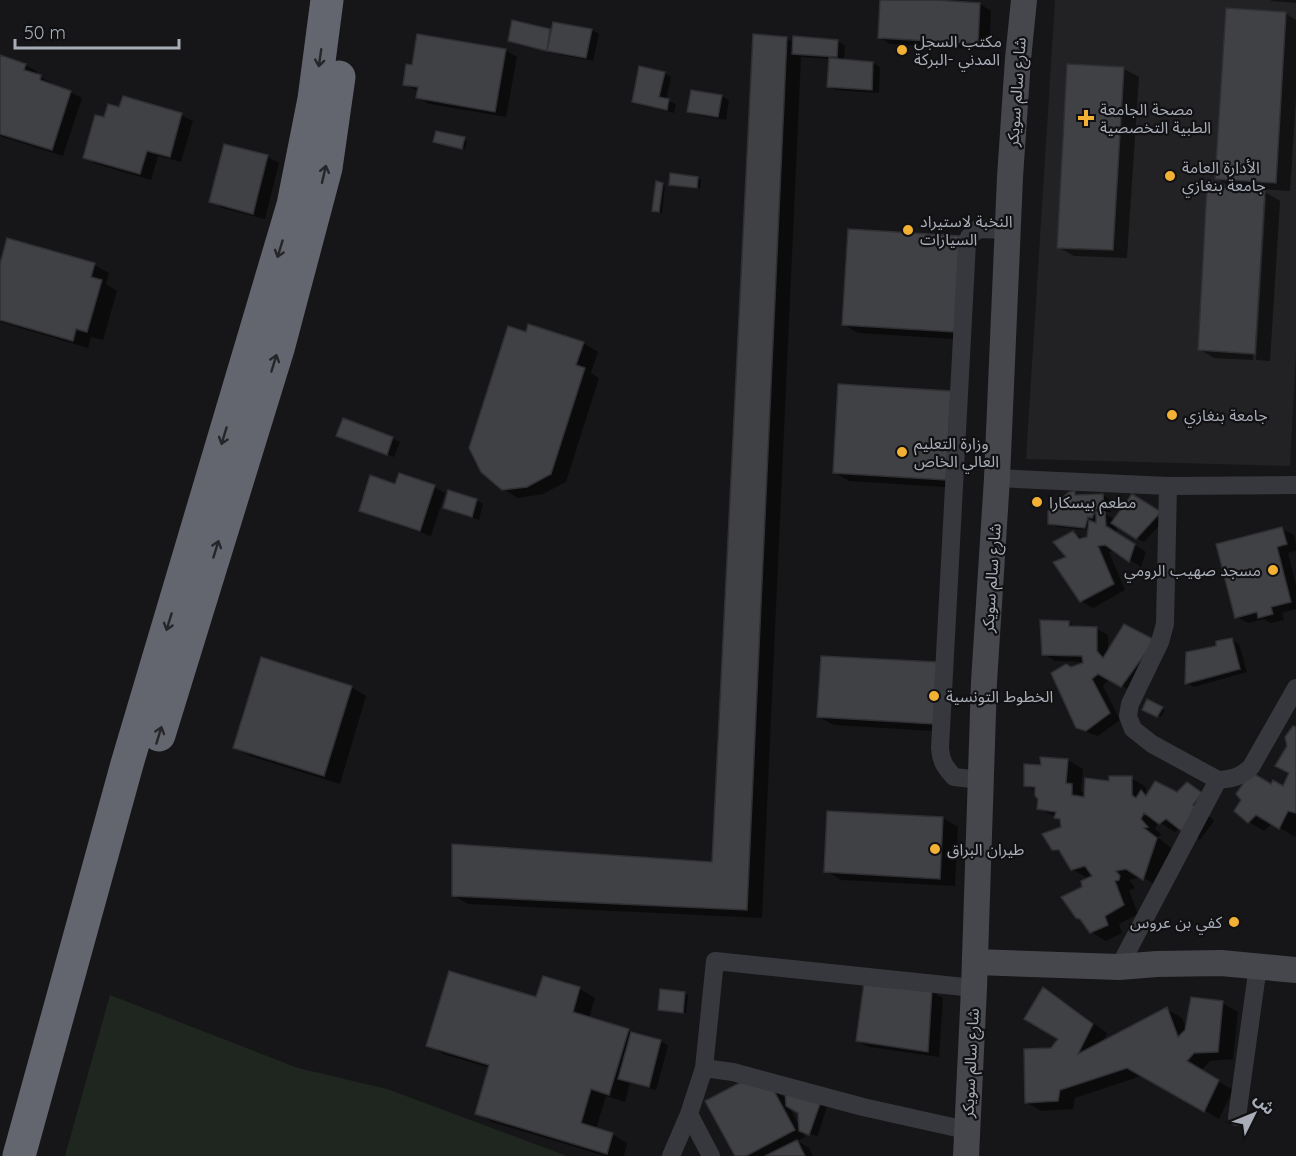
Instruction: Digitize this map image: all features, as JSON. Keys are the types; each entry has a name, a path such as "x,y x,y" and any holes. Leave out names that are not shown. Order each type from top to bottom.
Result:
{"highway":[{"path":"19,1156 127,764 293,205 314,99 327,0"},
{"path":"42,1156 122,853 281,337 326,168 350,0"}],"street":[{"name":"شارع سالم سويكر","path":"966,1156 985,671 997,478 1008,230 1018,59 1024,0"},
{"path":"981,780 954,777 941,758 940,748 967,244 969,237 978,229 1008,230"},
{"path":"997,478 1168,486 1296,485"},
{"path":"1168,486 1165,624 1160,642 1130,704 1128,716 1133,729 1152,744 1218,780 1238,777 1251,767 1296,688"},
{"path":"1119,967 1218,780"},
{"path":"671,1156 689,1114 704,1068 715,961 974,988"},
{"path":"975,963 1119,967 1221,963 1296,970"},
{"path":"1237,1117 1257,966"},
{"path":"704,1068 733,1072 863,1107 966,1131"},
{"path":"689,1114 711,1156"}],"shaded area":[{"name":"الأدارة العامة جامعة بنغازي","path":"1055,0 1296,0 1296,352 1290,466 1026,459"},
{"path":"110,995 298,1068 387,1089 567,1156 65,1156"}],"building":[{"path":"880,0 980,3 978,44 878,38"},
{"path":"1226,8 1286,12 1276,183 1215,179"},
{"path":"512,20 550,29 547,51 508,41"},
{"path":"553,22 592,29 586,58 547,51"},
{"path":"417,34 506,49 495,112 416,98 418,87 403,85 406,64 412,65"},
{"path":"753,34 787,37 747,910 452,896 452,844 712,862"},
{"path":"793,36 838,40 837,57 792,54"},
{"path":"0,55 26,64 24,70 41,75 40,80 71,91 52,150 0,134"},
{"path":"829,58 873,62 872,90 827,87"},
{"path":"1067,64 1124,67 1113,250 1057,248"},
{"path":"639,66 665,72 659,97 669,99 667,110 632,102"},
{"path":"691,90 722,95 718,117 687,112"},
{"path":"123,96 182,113 170,157 147,151 140,174 83,158 95,115 104,117 108,104 119,107"},
{"path":"436,131 465,137 462,149 433,142"},
{"path":"224,144 268,155 253,214 209,202"},
{"path":"670,173 698,177 697,188 669,185"},
{"path":"656,181 663,183 659,212 652,211"},
{"path":"1207,187 1265,190 1255,354 1198,350"},
{"path":"848,229 961,236 955,332 842,325"},
{"path":"7,238 95,263 91,277 102,280 87,332 76,329 73,341 0,320 0,264"},
{"path":"528,324 584,342 576,365 585,368 551,474 527,487 502,490 481,472 469,448 508,326 526,332"},
{"path":"838,384 951,391 946,480 833,473"},
{"path":"343,418 393,437 387,455 336,436"},
{"path":"399,473 435,485 420,531 359,511 370,475 395,484"},
{"path":"448,490 477,499 472,517 443,508"},
{"path":"1075,491 1075,495 1103,494 1104,509 1096,509 1092,518 1088,517 1085,528 1048,524 1048,511 1069,492"},
{"path":"1132,494 1161,512 1136,539 1111,523"},
{"path":"1096,511 1105,512 1106,526 1135,544 1129,562 1105,545 1098,546 1114,584 1080,602 1053,562 1066,557 1053,542 1073,531 1079,539 1087,537 1089,520 1096,523"},
{"path":"1282,527 1287,544 1277,547 1291,602 1271,607 1273,614 1258,618 1257,612 1235,618 1216,544"},
{"path":"1040,620 1069,621 1069,626 1097,627 1097,651 1103,658 1124,624 1155,640 1121,687 1098,674 1092,679 1110,713 1086,731 1076,728 1051,673 1066,664 1071,667 1083,663 1082,656 1042,655"},
{"path":"1232,638 1240,669 1185,684 1186,652 1216,646 1216,641"},
{"path":"821,656 937,662 934,724 817,717"},
{"path":"261,657 352,686 324,776 233,748"},
{"path":"1147,699 1163,707 1157,717 1142,710"},
{"path":"1293,726 1296,727 1296,813 1288,811 1279,829 1256,815 1248,823 1234,811 1241,800 1236,794 1251,772 1271,784 1273,780 1283,786 1289,773 1275,766 1287,746 1285,737"},
{"path":"1040,757 1068,759 1066,783 1072,784 1072,795 1084,797 1085,778 1109,781 1109,776 1132,776 1132,795 1136,798 1141,790 1146,796 1155,781 1177,792 1187,782 1202,793 1193,805 1200,811 1184,833 1166,819 1159,824 1144,813 1141,819 1148,827 1144,828 1157,838 1143,880 1126,869 1116,871 1120,876 1119,880 1115,881 1124,905 1105,916 1108,925 1090,933 1061,897 1082,887 1081,881 1092,876 1085,866 1071,870 1059,850 1052,850 1042,834 1061,827 1060,819 1054,818 1056,812 1037,809 1038,799 1035,796 1035,787 1024,786 1024,764 1041,765"},
{"path":"827,811 943,817 940,879 824,872"},
{"path":"449,971 536,997 543,976 580,987 573,1012 629,1029 609,1095 591,1089 581,1123 613,1133 607,1154 475,1114 489,1065 426,1046"},
{"path":"864,983 932,990 928,1052 856,1041"},
{"path":"1043,987 1093,1024 1078,1054 1167,1007 1178,1037 1185,1030 1191,997 1223,1001 1218,1052 1194,1053 1187,1061 1219,1080 1204,1112 1127,1068 1060,1090 1058,1101 1025,1103 1024,1049 1051,1048 1058,1039 1024,1019"},
{"path":"660,989 685,992 683,1013 658,1010"},
{"path":"631,1032 661,1040 649,1087 618,1079"},
{"path":"743,1081 773,1089 795,1130 746,1156 735,1156 705,1101"},
{"path":"785,1089 821,1101 809,1135 799,1131 798,1113 786,1106"},
{"path":"797,1140 805,1156 765,1156"}],"place":[{"name":"مكتب السجل المدني -البركة","path":"902,50"},
{"name":"مصحة الجامعة الطبية التخصصية","path":"1086,118"},
{"name":"الأدارة العامة جامعة بنغازي","path":"1170,176"},
{"name":"النخبة لاستيراد السيارات","path":"908,230"},
{"name":"جامعة بنغازي","path":"1172,415"},
{"name":"وزارة التعليم العالي الخاص","path":"902,452"},
{"name":"مطعم بيسكارا","path":"1037,502"},
{"name":"مسجد صهيب الرومي","path":"1273,570"},
{"name":"الخطوط التونسية","path":"934,696"},
{"name":"طيران البراق","path":"935,849"},
{"name":"كفي بن عروس","path":"1234,922"}]}
